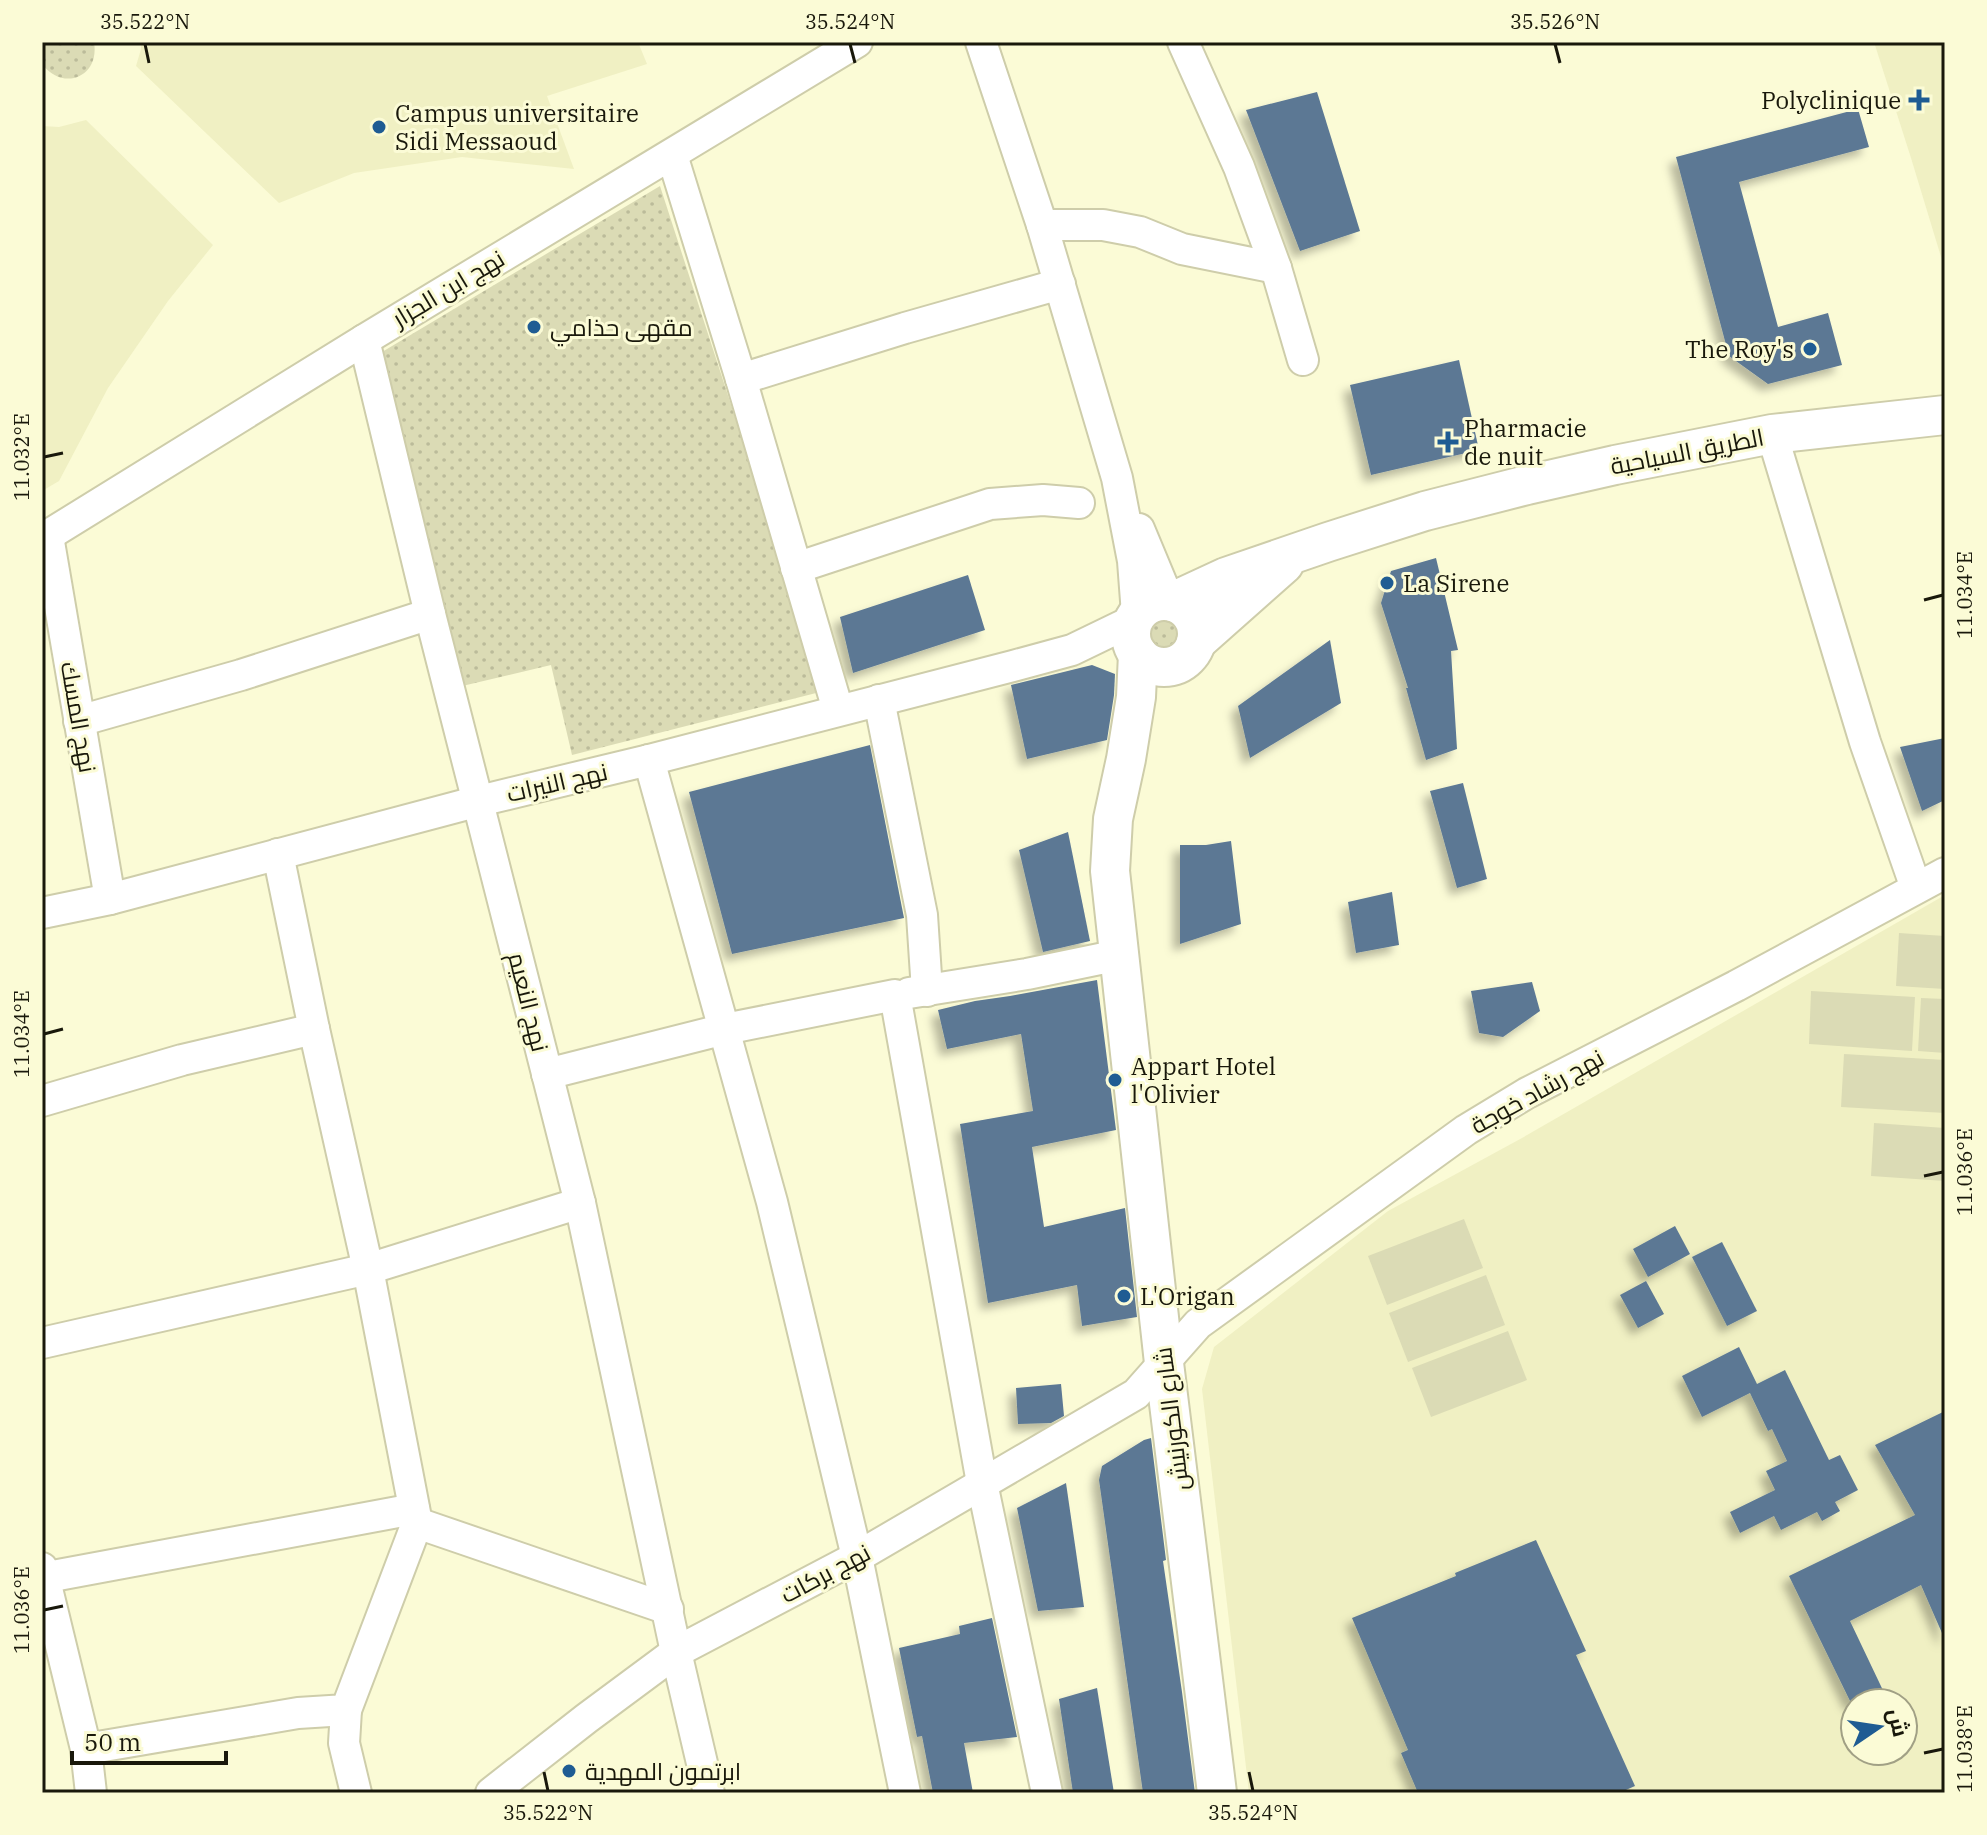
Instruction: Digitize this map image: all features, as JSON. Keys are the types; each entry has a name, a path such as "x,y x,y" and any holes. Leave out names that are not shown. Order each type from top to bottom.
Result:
{"main road":[{"name":"الطريق السياحية","path":"1148,623 1226,577 1425,511 1615,465 1772,434 1945,415"},
{"name":"الطريق السياحية","path":"1189,652 1296,552"},
{"path":"1180,605 1196,625 1189,652 1163,667 1154,665 1148,623 1180,605"},
{"name":"شارع الكورنيش","path":"1148,623 1113,819 1110,871 1164,1363 1217,1793"},
{"name":"شارع الكورنيش","path":"1126,759 1158,697 1189,652"}],"street":[{"name":"نهج ابن الجزار","path":"45,538 364,340 857,42"},
{"path":"981,42 1042,225 1117,478 1148,623"},
{"path":"1183,42 1239,167 1276,268 1303,360"},
{"path":"672,155 838,710"},
{"path":"1042,225 1103,225 1140,232 1182,249 1276,268"},
{"path":"741,379 1060,284"},
{"name":"نهج النعيم","path":"364,340 430,614 580,1203 709,1793"},
{"path":"1772,434 1865,742 1916,888"},
{"path":"796,568 990,504 1043,500 1079,503"},
{"name":"نهج المسك","path":"45,538 110,899"},
{"path":"79,721 241,675 430,614"},
{"name":"نهج النيرات","path":"42,913 110,899 479,801 1072,650 1148,623"},
{"path":"879,700 922,915 927,991"},
{"path":"649,760 772,1202 857,1557 905,1793"},
{"path":"278,854 368,1269 415,1516 346,1710 344,1743 356,1793"},
{"name":"نهج رشاد خوجة","path":"1164,1363 1198,1324 1466,1130 1527,1093 1736,986 1945,873"},
{"path":"547,1074 725,1029 1119,955"},
{"path":"895,995 982,1483 1047,1793"},
{"path":"42,1101 182,1060 314,1029"},
{"path":"42,1343 368,1269 580,1203"},
{"name":"نهج بركات","path":"491,1793 676,1652 857,1557 1136,1394 1164,1363"},
{"path":"91,1793 86,1749 42,1575 415,1516 668,1609"},
{"path":"86,1749 298,1713 346,1710"}],"shaded area":[{"path":"42,42 94,42 91,64 78,77 69,79 51,73 42,64"},
{"name":"Campus universitaire Sidi Messaoud","path":"141,42 638,42 647,64 547,96 574,169 462,157 354,173 279,203 136,66"},
{"name":"Polyclinique","path":"1874,42 1945,42 1945,270 1911,158"},
{"path":"86,120 213,245 168,301 108,388 59,481 42,491 42,126 59,127"},
{"path":"660,186 824,691 572,755 551,665 458,687 382,352"},
{"path":"1160,610 1181,617 1185,627 1179,648 1168,653 1151,648 1144,633 1150,616"},
{"path":"1945,895 1945,1793 1249,1793 1202,1389 1214,1347 1388,1211 1522,1138"},
{"path":"1899,933 1945,936 1945,989 1896,986"},
{"path":"1811,991 1915,997 1912,1051 1809,1044"},
{"path":"1921,998 1945,999 1945,1053 1918,1051"},
{"path":"1844,1054 1945,1060 1945,1113 1841,1107"},
{"path":"1874,1123 1945,1128 1945,1181 1871,1176"},
{"path":"1464,1219 1483,1268 1387,1305 1368,1256"},
{"path":"1486,1275 1505,1325 1408,1362 1389,1313"},
{"path":"1508,1331 1527,1380 1431,1417 1412,1368"}],"building":[{"path":"1317,92 1360,231 1300,251 1246,110"},
{"path":"1858,109 1869,147 1739,182 1778,327 1828,313 1842,365 1768,384 1729,356 1676,157"},
{"path":"1459,360 1479,450 1371,475 1350,385"},
{"path":"1436,558 1458,650 1451,651 1457,749 1426,760 1408,688 1381,603 1391,571"},
{"path":"968,575 985,630 853,673 840,617"},
{"path":"1330,640 1341,703 1250,758 1238,706"},
{"path":"1092,665 1115,674 1107,740 1027,759 1011,685"},
{"path":"1945,738 1945,800 1922,811 1900,747"},
{"path":"870,745 904,918 732,954 689,792"},
{"path":"1463,783 1487,879 1457,888 1430,791"},
{"path":"1068,832 1090,941 1043,952 1019,850"},
{"path":"1231,841 1241,924 1180,944 1180,845"},
{"path":"1392,892 1399,945 1356,953 1348,902"},
{"path":"1097,980 1116,1130 1032,1147 1044,1227 1125,1208 1137,1317 1082,1326 1077,1285 988,1303 960,1124 1033,1111 1021,1034 947,1049 938,1010"},
{"path":"1532,982 1540,1011 1503,1037 1479,1033 1471,991"},
{"path":"1675,1226 1690,1254 1648,1277 1633,1249"},
{"path":"1722,1242 1757,1311 1727,1326 1692,1257"},
{"path":"1646,1281 1664,1314 1638,1328 1620,1295"},
{"path":"1739,1347 1757,1384 1785,1370 1829,1460 1840,1455 1858,1490 1835,1502 1840,1511 1822,1521 1817,1512 1781,1530 1774,1516 1740,1533 1730,1512 1775,1490 1766,1471 1787,1461 1750,1393 1702,1417 1682,1376"},
{"path":"1061,1384 1064,1416 1051,1423 1018,1424 1016,1388"},
{"path":"1945,1411 1945,1640 1921,1585 1850,1621 1881,1687 1843,1687 1789,1576 1915,1515 1875,1445"},
{"path":"1151,1438 1166,1560 1163,1561 1195,1793 1143,1793 1099,1480 1102,1466"},
{"path":"1066,1483 1084,1607 1038,1611 1017,1508"},
{"path":"1536,1540 1586,1651 1576,1655 1635,1786 1619,1793 1418,1793 1401,1753 1408,1750 1352,1618"},
{"path":"992,1618 1017,1737 964,1743 973,1793 933,1793 922,1736 917,1737 899,1648 960,1634 959,1626"},
{"path":"1097,1688 1114,1793 1073,1793 1059,1699"}],"place":[{"name":"Polyclinique","path":"1919,100"},
{"name":"Campus universitaire Sidi Messaoud","path":"379,127"},
{"name":"مقهى حذامي","path":"534,327"},
{"name":"The Roy's","path":"1810,349"},
{"name":"Pharmacie de nuit","path":"1448,442"},
{"name":"La Sirene","path":"1387,583"},
{"name":"Appart Hotel l'Olivier","path":"1115,1080"},
{"name":"L'Origan","path":"1124,1296"},
{"name":"ابرتمون المهدية","path":"569,1771"}]}
